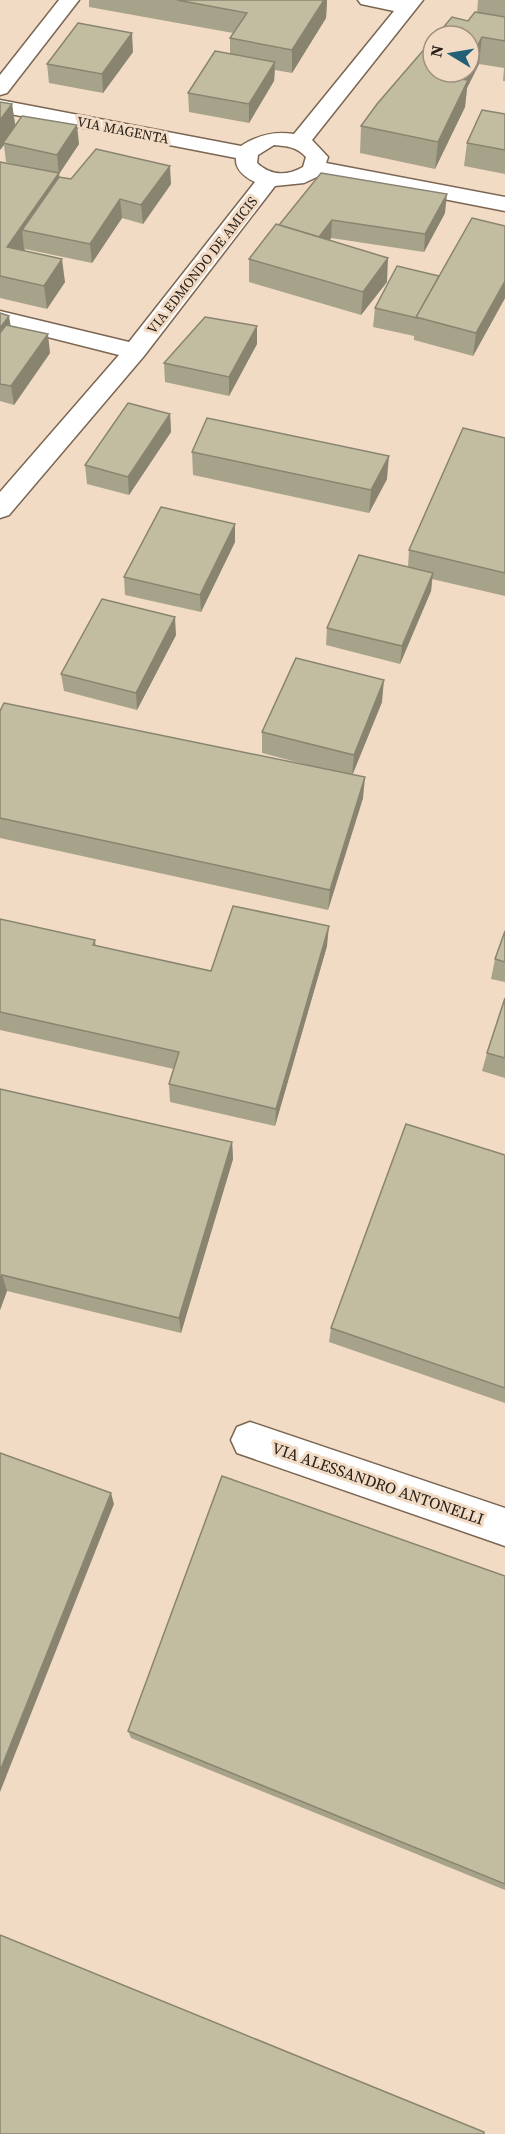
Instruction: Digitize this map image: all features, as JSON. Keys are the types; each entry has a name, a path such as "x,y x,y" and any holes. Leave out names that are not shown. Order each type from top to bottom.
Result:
{"street":[{"path":"0,89 69,0"},
{"path":"368,0 410,4"},
{"path":"299,142 410,4"},
{"name":"VIA MAGENTA","path":"0,106 247,154"},
{"path":"286,139 299,142 314,150 317,157 315,167 305,176 295,179 269,179 252,172 246,165 247,154 253,146 262,142 286,139"},
{"path":"315,167 505,204"},
{"name":"VIA EDMONDO DE AMICIS","path":"0,509 135,351 269,179"},
{"name":"VIA EDMONDO DE AMICIS","path":"0,318 135,351"},
{"name":"VIA ALESSANDRO ANTONELLI","path":"250,1440 505,1527"}],"building":[{"path":"177,0 324,0 292,50 230,38 247,13"},
{"path":"475,12 505,17 505,41 482,37 481,39 481,24 446,24 452,17 468,21"},
{"path":"78,23 132,33 102,74 47,64"},
{"path":"215,51 275,62 249,104 188,93"},
{"path":"421,53 421,84 466,84 438,142 361,126"},
{"path":"0,102 12,104 0,120"},
{"path":"482,110 505,114 505,150 467,143"},
{"path":"22,116 77,125 57,155 3,143"},
{"path":"96,149 170,166 141,205 120,199 90,244 22,230 59,177 71,179"},
{"path":"0,162 59,173 7,247 62,259 44,286 0,276"},
{"path":"321,173 447,194 425,234 332,220 319,237 279,225"},
{"path":"472,218 505,226 505,281 476,333 416,317"},
{"path":"276,224 388,258 363,292 249,259"},
{"path":"397,266 439,276 417,318 375,308"},
{"path":"0,313 9,316 0,328"},
{"path":"205,317 257,326 229,377 164,363"},
{"path":"6,325 48,334 11,386 0,384 0,333"},
{"path":"128,403 170,414 128,477 85,465"},
{"path":"207,418 389,456 371,490 192,452"},
{"path":"463,428 505,438 505,573 409,550"},
{"path":"161,507 235,524 200,595 124,577"},
{"path":"359,555 433,573 402,646 327,628"},
{"path":"102,599 175,617 136,693 61,674"},
{"path":"296,658 384,680 354,755 262,732"},
{"path":"4,703 365,777 330,890 0,818 0,711"},
{"path":"233,906 329,926 276,1109 169,1084 179,1052 0,1012 0,919 95,940 93,945 211,971"},
{"path":"505,931 505,962 495,959"},
{"path":"505,998 505,1058 487,1053"},
{"path":"0,1089 232,1142 179,1318 2,1275 0,1281"},
{"path":"406,1124 505,1155 505,1388 331,1328"},
{"path":"0,1453 111,1493 0,1771"},
{"path":"222,1476 505,1576 505,1884 128,1731"},
{"path":"0,1935 484,2132 484,2134 0,2134"}]}
